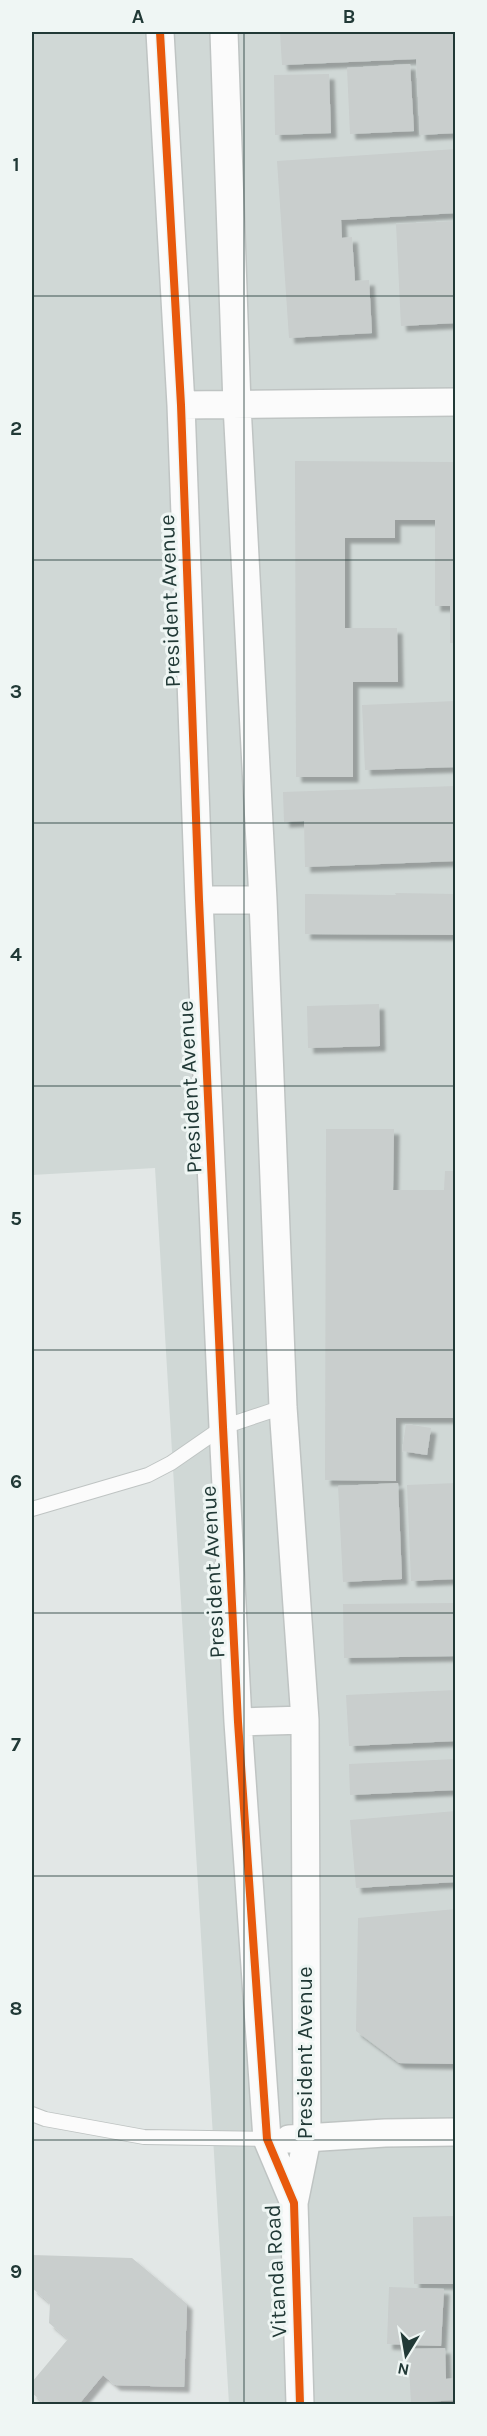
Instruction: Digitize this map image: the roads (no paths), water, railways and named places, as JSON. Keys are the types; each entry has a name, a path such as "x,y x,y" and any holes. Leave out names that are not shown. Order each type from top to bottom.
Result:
{"street":[{"name":"President Avenue","path":"160,32 181,405 199,900 223,1427 238,1722 267,2139"},
{"name":"President Avenue","path":"224,32 237,405 263,900 283,1407 305,1720 307,2139 294,2203"},
{"path":"181,405 456,402"},
{"path":"199,900 263,900"},
{"path":"238,1722 305,1720"},
{"path":"267,2139 456,2132"},
{"name":"Vitanda Road","path":"267,2139 294,2203 300,2404"}],"lane":[{"path":"32,1509 148,1475 171,1463 223,1427 283,1407"},
{"path":"32,2114 45,2119 144,2137 267,2139"}]}
